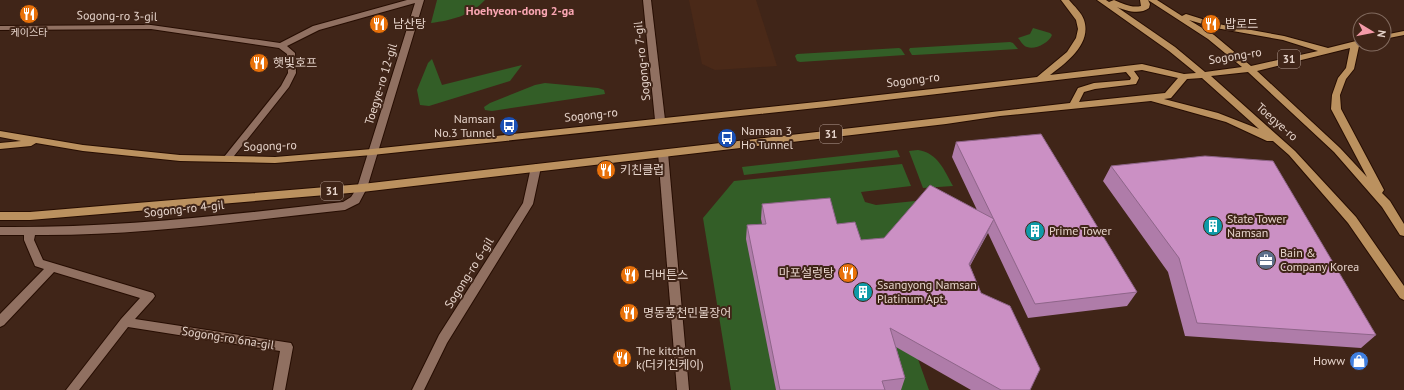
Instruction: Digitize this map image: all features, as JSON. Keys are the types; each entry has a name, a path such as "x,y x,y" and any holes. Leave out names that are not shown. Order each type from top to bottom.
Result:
{"main road":[{"path":"1040,78 1067,58 1079,41 1082,31 1080,20 1065,0"},
{"name":"Toegye-ro","path":"1101,0 1172,49 1203,74 1292,152 1352,220 1404,294"},
{"path":"1110,0 1122,8 1137,10 1145,8 1146,4 1144,0"},
{"path":"1153,0 1197,20 1216,26 1284,38 1327,50"},
{"name":"Toegye-ro","path":"1153,0 1211,37 1250,69 1337,150 1386,204 1404,232"},
{"path":"1392,35 1404,33"},
{"name":"Sogong-ro","path":"0,134 84,148 180,158 275,160 372,152 660,120 826,104 1129,68 1142,67 1184,77 1250,69 1352,45"},
{"path":"1355,52 1350,69 1342,78 1336,95 1336,109 1386,204"},
{"path":"1073,105 1081,90 1094,86 1133,82 1135,78 1129,68"},
{"name":"31","path":"0,216 30,216 362,188 1073,105 1168,96 1184,77"},
{"path":"1147,98 1227,119 1258,132 1292,152"},
{"path":"0,146 43,142"}],"street":[{"path":"227,159 285,86 292,73 291,53 281,46 316,28 416,0"},
{"name":"Toegye-ro 12-gil","path":"362,188 420,0"},
{"name":"Sogong-ro 7-gil","path":"647,0 660,120"},
{"name":"Sogong-ro 3-gil","path":"0,28 151,27 281,46"},
{"path":"663,153 684,390"},
{"name":"Sogong-ro 6-gil","path":"418,390 444,339 528,204 536,167"},
{"name":"Sogong-ro 4-gil","path":"0,231 30,232 133,228 345,206 355,200 362,188"},
{"path":"30,232 29,240 39,263 149,296 125,322 72,390"},
{"path":"0,322 52,267"},
{"name":"Sogong-ro 6na-gil","path":"125,322 287,346 279,390"}],"shaded area":[{"path":"689,0 756,0 777,66 715,70 702,64"}],"green space":[{"path":"437,0 485,0 467,14 431,23"},
{"path":"1033,28 1052,35 1048,41 1038,47 1027,47 1018,38 1030,34"},
{"path":"1013,43 1018,49 915,55 912,55 909,50 910,48"},
{"path":"899,48 905,55 800,62 797,61 795,56 797,54"},
{"path":"432,59 442,85 522,65 510,81 429,106 420,105 417,90 428,63"},
{"path":"545,83 598,88 604,90 605,94 492,111 485,110 484,107 490,103 535,85"},
{"path":"897,150 900,157 744,175 742,167"},
{"path":"918,150 931,155 940,163 953,186 923,188 909,151"},
{"path":"902,164 911,186 861,192 865,202 876,205 925,200 880,252 929,390 900,390 761,219 765,238 776,390 731,390 703,218 734,181"}],"building":[{"name":"Prime Tower","path":"1041,134 1137,292 1035,304 956,142"},
{"name":"State Tower Namsan","path":"1205,156 1273,161 1376,335 1197,323 1179,258 1111,166"},
{"name":"Ssangyong Namsan Platinum Apt.","path":"930,185 994,219 969,264 981,293 1010,306 1040,369 1030,390 1001,390 890,328 905,378 882,381 885,390 780,390 747,225 766,224 762,204 830,198 837,224 855,222 861,240 884,238"}],"place":[{"name":"케이스타","path":"29,14"},
{"name":"남산탕","path":"379,24"},
{"name":"밥로드","path":"1211,24"},
{"name":"햇빛호프","path":"259,63"},
{"name":"Namsan No.3 Tunnel","path":"509,126"},
{"name":"Namsan 3 Ho Tunnel","path":"727,138"},
{"name":"키친클럽","path":"606,170"},
{"name":"State Tower Namsan","path":"1213,226"},
{"name":"Prime Tower","path":"1035,231"},
{"name":"Bain & Company Korea","path":"1266,260"},
{"name":"마포설렁탕","path":"848,273"},
{"name":"더버튼스","path":"630,275"},
{"name":"Ssangyong Namsan Platinum Apt.","path":"863,292"},
{"name":"명동풍천민물장어","path":"629,313"},
{"name":"The kitchen k(더키친케이)","path":"622,358"},
{"name":"Howw","path":"1359,361"}],"district":[{"name":"Hoehyeon-dong 2-ga","path":"520,11"}]}
